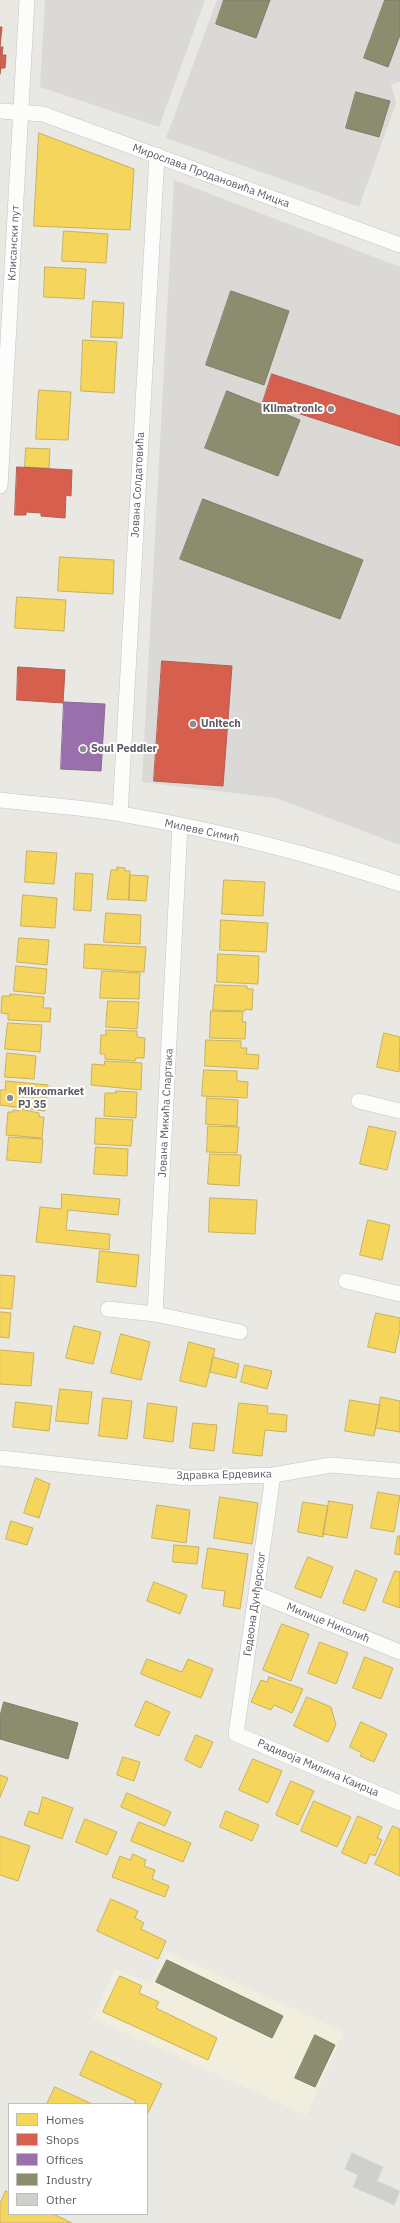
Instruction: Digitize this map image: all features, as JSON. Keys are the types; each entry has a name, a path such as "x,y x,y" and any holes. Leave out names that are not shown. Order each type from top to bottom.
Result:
{"street":[{"name":"Клисански пут","path":"0,486 7,233 21,112 27,0"},
{"name":"Мирослава Продановића Мицка","path":"0,110 43,114 400,245"},
{"name":"Јована Солдатовића","path":"120,814 157,155"},
{"name":"Милеве Симић","path":"0,800 120,814 180,826 260,843 400,884"},
{"name":"Јована Микића Спартака","path":"155,1314 180,826"},
{"path":"359,1101 400,1110"},
{"path":"346,1281 400,1294"},
{"path":"108,1309 155,1314 240,1332"},
{"name":"Здравка Ердевика","path":"0,1458 186,1478 273,1475 331,1465 400,1471"},
{"name":"Гедеона Дунђерског","path":"236,1734 273,1475"},
{"name":"Милице Николић","path":"257,1594 400,1652"},
{"name":"Радивоја Милина Каирца","path":"236,1734 400,1803"}],"shaded area":[{"path":"45,0 205,0 159,127 40,87"},
{"path":"217,0 400,0 400,82 391,84 396,103 359,207 166,138"},
{"path":"174,180 400,267 400,845 276,798 142,782"},
{"path":"166,1951 344,2032 306,2115 93,2018 115,1969 151,1984"}],"building: Homes":[{"path":"39,133 134,169 130,230 34,226"},
{"path":"64,231 108,234 106,263 62,261"},
{"path":"45,267 86,269 84,299 44,297"},
{"path":"93,301 124,303 122,338 91,337"},
{"path":"83,340 117,342 114,393 81,391"},
{"path":"39,390 71,392 68,440 36,439"},
{"path":"26,448 50,449 49,468 25,467"},
{"path":"60,557 114,560 113,594 58,591"},
{"path":"17,597 66,600 64,631 15,628"},
{"path":"27,851 57,853 54,884 25,882"},
{"path":"117,867 125,868 125,871 130,871 129,900 107,899 111,870 117,870"},
{"path":"76,873 93,874 91,911 74,910"},
{"path":"130,875 148,876 146,901 129,900"},
{"path":"224,880 265,882 263,916 222,914"},
{"path":"23,895 57,898 55,928 21,926"},
{"path":"106,913 141,915 140,944 104,942"},
{"path":"221,920 268,923 266,952 220,950"},
{"path":"19,938 49,940 47,965 17,962"},
{"path":"85,944 146,947 144,972 84,968"},
{"path":"218,954 259,956 258,984 217,982"},
{"path":"16,966 47,969 45,994 14,991"},
{"path":"102,971 140,973 139,999 100,998"},
{"path":"215,985 247,986 247,989 253,989 252,1010 213,1010"},
{"path":"10,994 44,997 43,1008 51,1008 50,1022 8,1020 8,1014 1,1013 2,996 10,996"},
{"path":"108,1001 139,1002 137,1029 106,1027"},
{"path":"211,1011 243,1012 242,1022 246,1022 245,1039 210,1038"},
{"path":"8,1023 42,1025 40,1052 5,1049"},
{"path":"106,1030 137,1031 137,1037 145,1038 144,1058 136,1058 135,1061 105,1059 105,1054 100,1054 101,1035 106,1035"},
{"path":"384,1033 400,1037 399,1072 377,1067"},
{"path":"206,1040 241,1041 241,1048 247,1048 246,1054 259,1055 258,1069 205,1066"},
{"path":"7,1053 36,1056 34,1079 5,1077"},
{"path":"105,1061 142,1063 141,1090 91,1085 92,1064 104,1065"},
{"path":"204,1070 237,1071 237,1081 248,1082 247,1098 202,1096"},
{"path":"6,1081 48,1085 45,1111 0,1105 0,1090 5,1090"},
{"path":"116,1091 137,1092 136,1118 104,1116 105,1093 116,1093"},
{"path":"207,1098 238,1100 237,1126 206,1124"},
{"path":"19,1109 39,1113 39,1117 44,1117 42,1138 6,1135 8,1112 13,1112 13,1110 19,1111"},
{"path":"96,1118 133,1120 131,1146 95,1144"},
{"path":"208,1126 239,1127 237,1153 207,1152"},
{"path":"369,1126 396,1132 387,1170 360,1164"},
{"path":"9,1137 43,1139 41,1163 7,1160"},
{"path":"96,1147 128,1149 127,1176 94,1174"},
{"path":"210,1154 241,1155 239,1186 208,1184"},
{"path":"62,1194 120,1199 118,1215 68,1210 66,1230 110,1234 109,1250 36,1242 40,1207 61,1209"},
{"path":"210,1198 257,1200 255,1234 209,1232"},
{"path":"368,1220 390,1225 382,1260 360,1255"},
{"path":"100,1251 139,1255 136,1287 97,1282"},
{"path":"0,1275 15,1276 12,1309 0,1308"},
{"path":"0,1312 11,1313 9,1338 0,1337"},
{"path":"376,1313 400,1318 400,1330 395,1353 368,1347"},
{"path":"74,1326 101,1332 93,1364 66,1358"},
{"path":"121,1334 150,1342 141,1380 111,1373"},
{"path":"189,1342 215,1349 206,1387 180,1381"},
{"path":"0,1350 34,1353 31,1386 0,1384"},
{"path":"213,1357 239,1364 236,1378 210,1372"},
{"path":"245,1365 272,1371 267,1389 241,1382"},
{"path":"60,1389 92,1392 88,1424 56,1421"},
{"path":"381,1397 400,1401 400,1432 376,1428"},
{"path":"103,1398 132,1401 127,1439 99,1436"},
{"path":"350,1400 380,1405 374,1436 345,1431"},
{"path":"16,1402 52,1406 49,1431 13,1427"},
{"path":"148,1403 177,1407 173,1442 144,1438"},
{"path":"239,1403 268,1406 267,1413 287,1415 286,1432 265,1430 262,1456 233,1453"},
{"path":"193,1423 217,1425 214,1451 190,1448"},
{"path":"36,1478 50,1484 39,1518 24,1513"},
{"path":"378,1492 400,1496 394,1532 371,1528"},
{"path":"220,1497 258,1503 252,1544 214,1538"},
{"path":"329,1501 353,1505 347,1538 323,1534"},
{"path":"303,1502 328,1506 323,1537 298,1532"},
{"path":"157,1505 190,1510 186,1543 152,1538"},
{"path":"11,1521 33,1528 27,1545 6,1539"},
{"path":"398,1536 400,1536 400,1555 395,1554"},
{"path":"174,1545 199,1547 197,1564 173,1562"},
{"path":"208,1548 248,1554 240,1609 223,1606 225,1591 202,1588"},
{"path":"308,1557 333,1567 321,1598 295,1588"},
{"path":"356,1570 377,1579 365,1611 343,1603"},
{"path":"395,1571 400,1572 400,1608 383,1602"},
{"path":"154,1582 187,1595 180,1614 147,1601"},
{"path":"282,1624 309,1634 291,1681 263,1670"},
{"path":"320,1642 348,1653 336,1684 308,1673"},
{"path":"365,1657 393,1668 381,1699 353,1688"},
{"path":"147,1659 182,1672 188,1659 213,1669 201,1698 141,1674"},
{"path":"269,1677 303,1689 292,1713 274,1705 271,1710 251,1702 261,1680 267,1682"},
{"path":"307,1697 331,1707 336,1725 328,1742 294,1726"},
{"path":"146,1701 170,1712 159,1736 135,1726"},
{"path":"361,1722 387,1734 374,1762 360,1756 362,1753 350,1747"},
{"path":"196,1735 213,1742 201,1768 185,1760"},
{"path":"123,1757 140,1762 134,1781 117,1775"},
{"path":"253,1759 282,1771 268,1803 239,1790"},
{"path":"0,1775 8,1778 0,1797"},
{"path":"291,1781 314,1791 298,1825 276,1815"},
{"path":"127,1793 171,1812 165,1826 121,1807"},
{"path":"43,1797 73,1808 62,1839 24,1825 29,1811 38,1814"},
{"path":"314,1801 351,1817 337,1847 301,1831"},
{"path":"226,1811 259,1825 252,1841 220,1827"},
{"path":"358,1816 382,1827 377,1838 382,1840 375,1856 370,1854 366,1864 342,1853"},
{"path":"85,1819 117,1832 107,1855 76,1842"},
{"path":"139,1822 191,1843 183,1862 131,1841"},
{"path":"393,1826 400,1829 400,1876 375,1864"},
{"path":"0,1836 30,1846 18,1881 0,1875"},
{"path":"133,1854 146,1860 144,1866 155,1870 152,1879 169,1886 165,1897 112,1877 120,1856 130,1860"},
{"path":"111,1899 138,1911 135,1918 144,1923 141,1929 166,1941 158,1959 97,1931"},
{"path":"120,1976 142,1986 139,1993 159,2002 156,2008 217,2038 208,2060 103,2012"},
{"path":"91,2051 162,2084 148,2113 148,2103 135,2103 136,2101 80,2075"},
{"path":"55,2087 90,2103 47,2103"},
{"path":"6,2191 8,2192 8,2215 55,2215 72,2223 0,2223 0,2204"}],"building: Shops":[{"path":"0,27 2,27 0,47"},
{"path":"0,47 3,47 2,55 6,55 5,68 1,68 0,74"},
{"name":"Klimatronic","path":"272,374 400,416 400,446 263,402"},
{"path":"17,467 72,470 71,496 66,495 65,518 41,516 41,513 26,512 26,515 15,515"},
{"name":"Unitech","path":"162,661 232,666 223,786 154,781"},
{"path":"18,667 65,670 63,703 17,700"}],"building: Offices":[{"path":"64,702 105,704 101,771 61,769"}],"building: Industry":[{"path":"224,0 270,0 256,38 216,24"},
{"path":"385,0 400,0 400,35 388,67 364,58"},
{"path":"356,92 390,101 379,137 346,128"},
{"path":"231,291 289,311 264,385 206,365"},
{"path":"227,391 300,420 278,476 205,448"},
{"path":"203,499 363,560 340,619 180,559"},
{"path":"4,1702 78,1723 68,1759 0,1739 0,1716"},
{"path":"167,1960 283,2016 272,2038 156,1982"},
{"path":"315,2035 335,2045 315,2087 295,2078"}],"building: Other":[{"path":"352,2153 383,2167 377,2181 400,2191 394,2205 353,2187 358,2175 345,2169"}],"place":[{"name":"Klimatronic","path":"331,409"},
{"name":"Unitech","path":"193,724"},
{"name":"Soul Peddler","path":"83,749"},
{"name":"Mikromarket PJ 35","path":"10,1098"}]}
